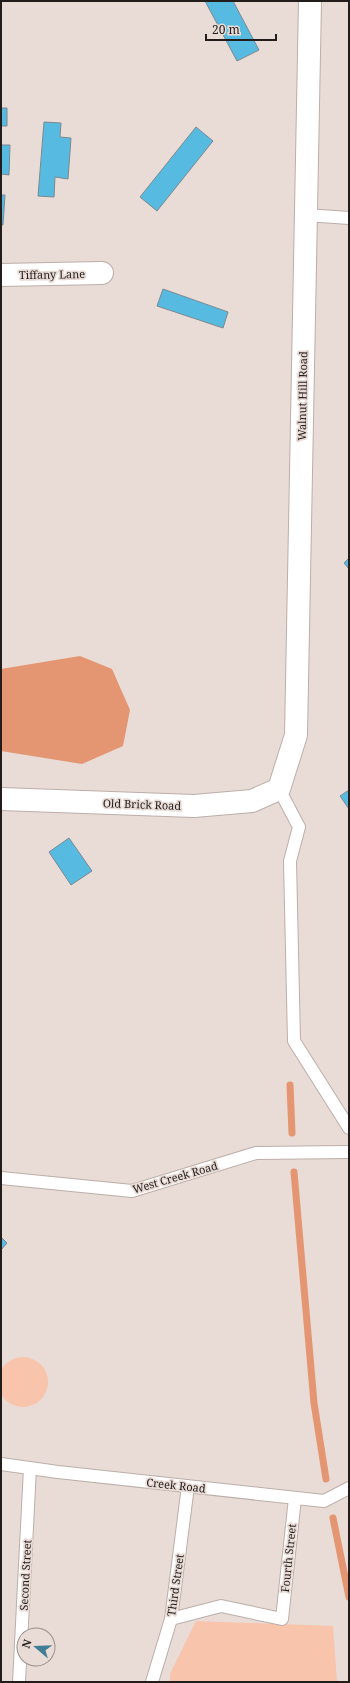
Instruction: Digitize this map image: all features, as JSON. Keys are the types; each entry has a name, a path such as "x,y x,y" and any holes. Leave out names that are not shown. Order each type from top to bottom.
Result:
{"street":[{"name":"Walnut Hill Road","path":"279,789 296,735 310,1"},
{"name":"Tiffany Lane","path":"1,275 102,273"},
{"name":"Old Brick Road","path":"1,799 194,806 252,801 279,789"}],"lane":[{"path":"306,215 349,218"},
{"path":"279,789 299,827 290,860 294,1040 349,1128"},
{"name":"West Creek Road","path":"1,1178 132,1191 256,1153 349,1152"},
{"name":"Creek Road","path":"1,1464 324,1501 349,1488"},
{"name":"Second Street","path":"19,1682 30,1468"},
{"name":"Third Street","path":"152,1682 171,1619 188,1486"},
{"name":"Fourth Street","path":"171,1619 221,1606 282,1619 295,1498"}],"shaded area":[{"path":"80,656 112,669 130,710 123,746 82,764 1,751 1,669"},
{"path":"23,1357 37,1361 44,1368 48,1382 44,1396 37,1403 23,1407 9,1403 2,1396 -2,1382 2,1368 9,1361"},
{"path":"196,1621 333,1626 337,1682 170,1682 170,1674"}],"building":[{"path":"205,1 233,1 259,50 237,61"},
{"path":"1,108 7,108 7,126 1,126"},
{"path":"44,122 61,123 60,137 71,138 68,179 55,177 54,197 38,196"},
{"path":"196,127 213,141 157,211 140,197"},
{"path":"1,145 10,145 9,175 1,174"},
{"path":"1,195 5,195 3,225 1,225"},
{"path":"163,289 228,312 223,328 157,306"},
{"path":"349,558 349,569 344,563"},
{"path":"349,790 349,809 340,796"},
{"path":"69,838 92,871 71,885 49,852"},
{"path":"1,1237 7,1243 1,1250"}],"waterway":[{"path":"290,1085 292,1133"},
{"path":"294,1172 314,1403 326,1479"},
{"path":"333,1518 349,1597"}]}
